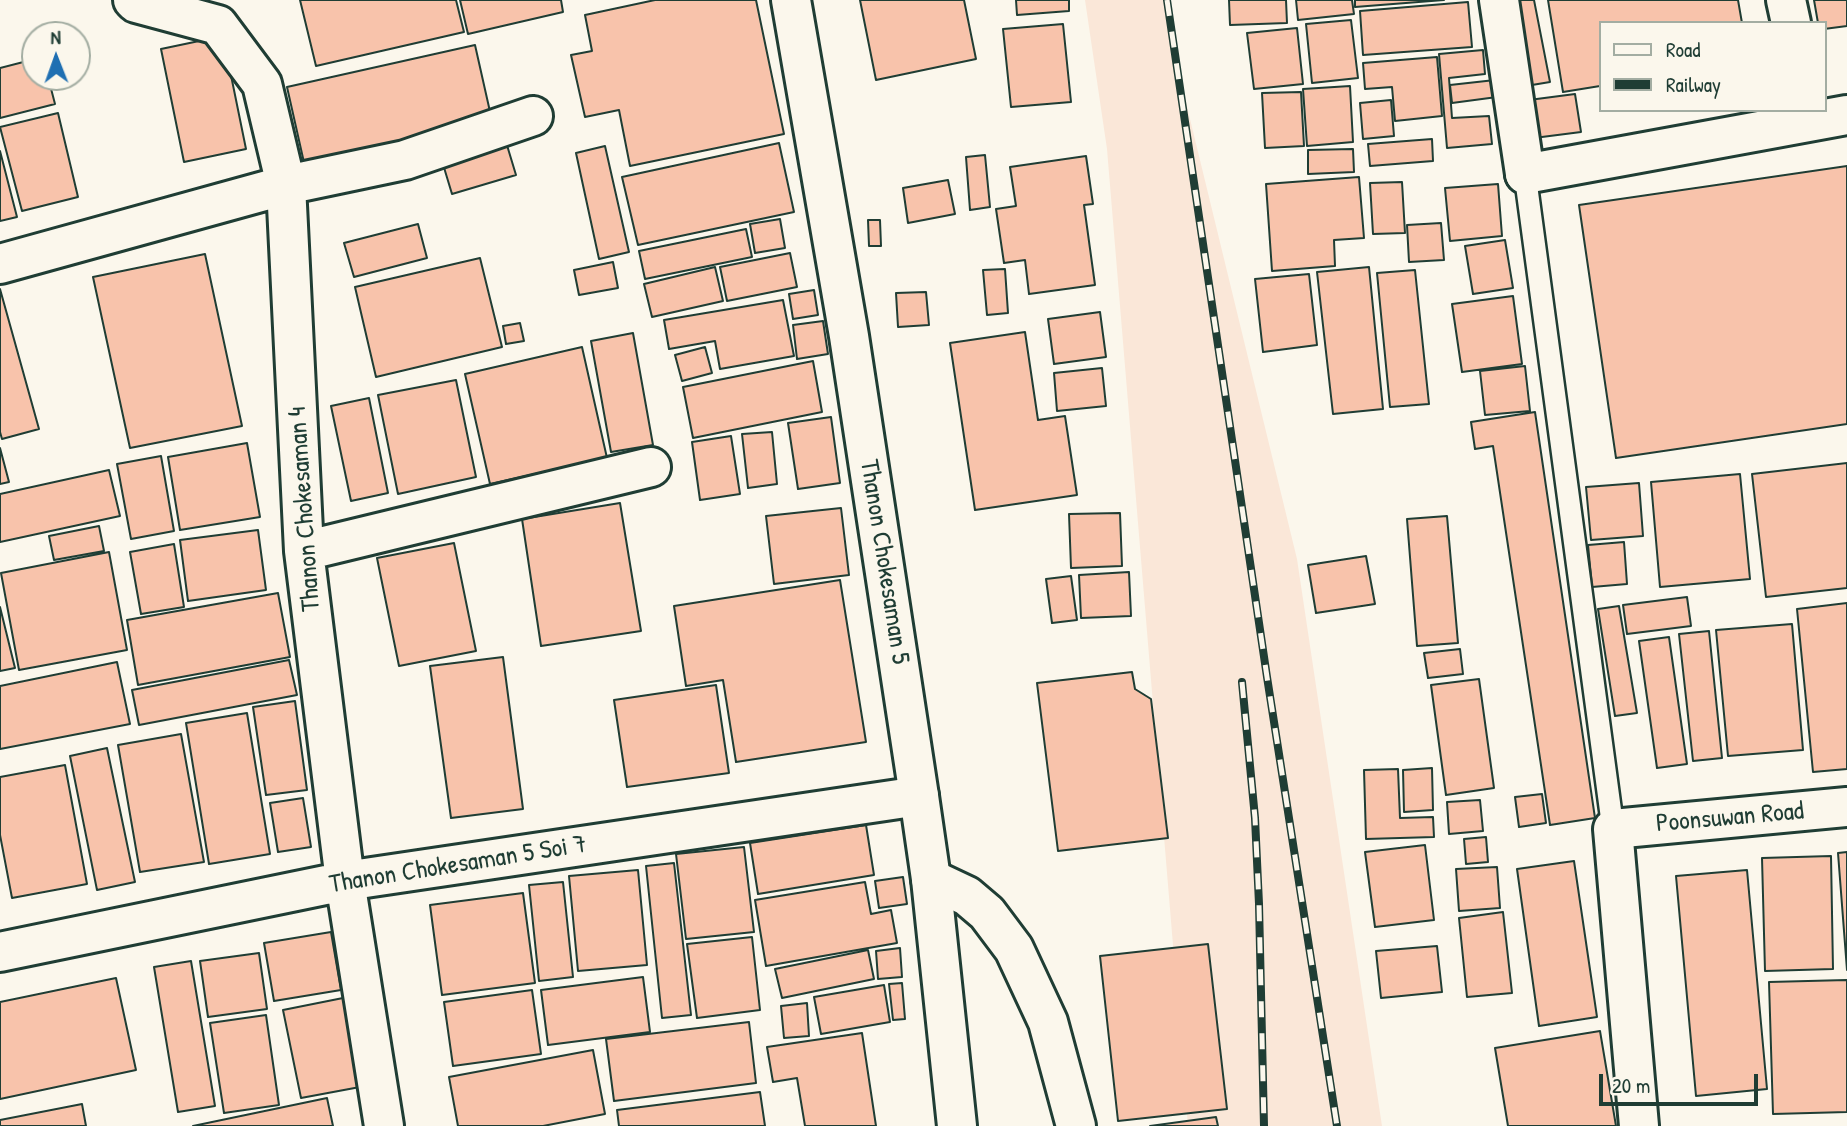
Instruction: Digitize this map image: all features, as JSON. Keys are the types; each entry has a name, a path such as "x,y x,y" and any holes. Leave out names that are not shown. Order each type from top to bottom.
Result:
{"street":[{"name":"Thanon Chokesaman 4","path":"133,0 218,25 262,83 286,185 304,551 345,881 384,1126"},
{"name":"Thanon Chokesaman 5","path":"791,0 849,336 919,796 931,880 957,1126"},
{"path":"1499,0 1525,174 1808,116 1847,115"},
{"path":"1786,0 1790,21"},
{"path":"0,264 286,185 405,160 533,117"},
{"path":"304,551 651,467"},
{"name":"Thanon Chokesaman 5 Soi 7","path":"0,952 345,881 919,796"},
{"name":"Poonsuwan Road","path":"1613,829 1847,807"},
{"path":"1613,829 1639,1126"},
{"path":"931,880 967,895 987,913 1014,949 1048,1022 1076,1126"}],"lane":[{"path":"1525,174 1613,829"}],"shaded area":[{"path":"1085,0 1170,0 1181,82 1297,559 1382,1126 1188,1126 1107,149"}],"building":[{"path":"300,0 456,0 464,32 316,66"},
{"path":"460,0 561,0 563,12 468,34"},
{"path":"655,0 756,0 784,134 630,166 619,110 585,117 571,55 592,51 585,15"},
{"path":"860,0 964,0 976,59 876,80"},
{"path":"1016,0 1069,0 1069,11 1017,15"},
{"path":"1229,0 1286,0 1287,23 1230,25"},
{"path":"1296,0 1352,0 1354,14 1298,20"},
{"path":"1355,0 1444,0 1355,7"},
{"path":"1509,0 1534,0 1550,82 1526,86"},
{"path":"1548,0 1738,0 1742,21 1598,21 1598,86 1563,92"},
{"path":"1814,0 1847,0 1847,26 1826,29 1826,21 1818,21"},
{"path":"1468,2 1472,47 1363,55 1360,11"},
{"path":"1351,20 1358,78 1312,83 1306,24"},
{"path":"1063,24 1071,102 1011,107 1003,29"},
{"path":"1297,28 1303,84 1254,89 1247,33"},
{"path":"223,36 246,149 184,162 161,49"},
{"path":"475,45 493,125 305,167 287,87"},
{"path":"1483,50 1485,74 1449,78 1452,118 1489,116 1492,144 1447,148 1439,54"},
{"path":"1437,57 1442,116 1395,121 1392,87 1365,89 1363,63"},
{"path":"21,63 21,91 52,91 55,104 0,118 0,68"},
{"path":"1495,80 1497,97 1452,103 1450,85"},
{"path":"1350,86 1353,142 1307,146 1303,89"},
{"path":"1301,92 1304,146 1265,148 1262,93"},
{"path":"1575,94 1581,132 1534,138 1529,100"},
{"path":"1391,100 1394,136 1363,139 1360,103"},
{"path":"58,113 78,197 22,211 0,127"},
{"path":"503,132 516,175 452,194 439,151"},
{"path":"1432,139 1433,161 1370,166 1368,144"},
{"path":"779,143 794,212 638,245 622,177"},
{"path":"605,146 629,252 599,259 576,153"},
{"path":"1353,149 1354,172 1308,174 1308,150"},
{"path":"0,151 17,217 0,221"},
{"path":"985,155 990,207 970,210 966,157"},
{"path":"1086,156 1093,204 1084,205 1095,285 1029,294 1025,260 1004,263 996,209 1016,206 1010,167"},
{"path":"1847,166 1847,424 1616,458 1579,205"},
{"path":"1359,177 1364,238 1334,240 1335,266 1272,271 1266,184"},
{"path":"948,180 955,214 908,223 903,188"},
{"path":"1402,182 1405,233 1373,234 1370,183"},
{"path":"1498,184 1502,236 1450,241 1445,188"},
{"path":"780,219 785,248 755,253 750,224"},
{"path":"868,220 880,220 881,246 869,246"},
{"path":"1441,223 1444,260 1409,262 1407,225"},
{"path":"418,224 427,258 354,277 344,243"},
{"path":"746,229 752,257 645,279 639,251"},
{"path":"1505,240 1513,288 1473,294 1465,246"},
{"path":"790,253 797,287 727,301 720,267"},
{"path":"205,254 242,426 130,448 93,277"},
{"path":"480,258 502,347 376,377 355,287"},
{"path":"613,262 618,288 579,295 574,270"},
{"path":"715,267 723,301 652,317 644,284"},
{"path":"1369,267 1383,409 1333,414 1317,272"},
{"path":"1005,269 1008,313 987,315 983,270"},
{"path":"1415,270 1429,404 1390,407 1377,273"},
{"path":"1309,274 1317,345 1263,352 1255,279"},
{"path":"0,289 39,429 2,439 0,432"},
{"path":"814,290 818,315 793,319 789,294"},
{"path":"926,292 929,325 898,327 896,293"},
{"path":"1513,296 1522,364 1462,372 1452,304"},
{"path":"783,300 794,356 720,369 715,341 669,349 664,320"},
{"path":"1100,312 1106,357 1054,364 1048,319"},
{"path":"823,321 828,354 797,359 793,325"},
{"path":"520,323 524,341 506,344 503,326"},
{"path":"1025,332 1038,420 1065,416 1077,495 975,510 950,343"},
{"path":"633,333 653,445 611,452 591,341"},
{"path":"582,347 607,458 490,484 465,374"},
{"path":"705,347 712,373 682,381 675,355"},
{"path":"813,361 822,412 693,438 683,387"},
{"path":"1525,366 1530,411 1485,415 1480,371"},
{"path":"1102,368 1106,406 1057,411 1054,373"},
{"path":"456,380 476,477 398,494 378,395"},
{"path":"369,398 388,493 351,501 331,406"},
{"path":"1535,412 1595,818 1550,825 1493,446 1475,449 1471,422"},
{"path":"831,417 840,483 798,489 788,423"},
{"path":"772,432 777,484 748,488 742,434"},
{"path":"731,436 740,494 700,500 692,442"},
{"path":"247,443 260,517 180,530 168,457"},
{"path":"0,448 9,482 0,484"},
{"path":"161,456 174,531 131,539 117,464"},
{"path":"1847,463 1847,588 1766,597 1752,474"},
{"path":"109,470 120,516 0,542 0,494"},
{"path":"1740,474 1750,579 1660,587 1651,482"},
{"path":"1639,483 1643,536 1591,540 1586,487"},
{"path":"620,503 641,631 541,646 522,519"},
{"path":"841,508 849,575 774,584 766,516"},
{"path":"1120,513 1122,566 1071,568 1069,514"},
{"path":"1447,516 1458,643 1417,646 1407,519"},
{"path":"99,526 104,551 54,560 49,536"},
{"path":"258,530 266,590 188,601 180,540"},
{"path":"1624,542 1627,584 1592,587 1588,545"},
{"path":"454,543 476,651 399,666 377,558"},
{"path":"174,544 184,607 141,614 130,552"},
{"path":"109,552 127,650 19,670 1,573"},
{"path":"1366,556 1375,604 1316,613 1308,565"},
{"path":"1129,572 1131,616 1081,618 1079,575"},
{"path":"1071,576 1077,620 1052,623 1046,579"},
{"path":"840,580 866,742 736,762 723,680 686,686 674,606"},
{"path":"278,593 290,657 138,685 127,620"},
{"path":"1687,597 1691,626 1627,634 1623,605"},
{"path":"1847,603 1847,769 1813,772 1797,609"},
{"path":"1619,606 1637,713 1615,716 1598,609"},
{"path":"0,607 15,668 0,671"},
{"path":"1792,624 1803,750 1728,756 1716,630"},
{"path":"1709,631 1722,758 1693,761 1679,634"},
{"path":"1669,637 1687,764 1657,768 1639,641"},
{"path":"1460,649 1463,674 1428,678 1424,653"},
{"path":"503,657 523,809 451,818 430,666"},
{"path":"289,660 297,695 139,725 132,690"},
{"path":"117,662 130,724 0,749 0,686"},
{"path":"1132,672 1135,689 1151,699 1168,838 1058,851 1037,683"},
{"path":"1479,679 1494,788 1446,795 1431,685"},
{"path":"716,685 729,773 627,787 614,700"},
{"path":"295,701 307,790 266,795 253,707"},
{"path":"247,713 270,854 209,864 186,723"},
{"path":"181,734 204,862 140,872 118,745"},
{"path":"107,748 135,882 97,890 70,756"},
{"path":"65,765 87,884 12,898 0,835 0,777"},
{"path":"1432,768 1433,810 1404,812 1403,770"},
{"path":"1398,769 1400,818 1433,817 1434,837 1366,839 1364,770"},
{"path":"1542,794 1546,823 1519,827 1515,797"},
{"path":"303,798 311,847 278,852 270,803"},
{"path":"1480,800 1483,831 1449,834 1447,802"},
{"path":"866,825 874,875 758,894 750,843"},
{"path":"1486,837 1488,862 1466,864 1464,839"},
{"path":"1425,845 1434,920 1375,927 1365,852"},
{"path":"744,847 754,932 686,939 676,854"},
{"path":"1847,852 1847,970 1838,853"},
{"path":"1831,856 1833,969 1765,971 1762,858"},
{"path":"1574,861 1597,1017 1539,1026 1517,869"},
{"path":"674,863 691,1015 662,1018 646,866"},
{"path":"1497,867 1500,908 1459,911 1456,869"},
{"path":"638,870 647,965 578,971 569,876"},
{"path":"1747,870 1767,1089 1696,1096 1676,876"},
{"path":"903,877 907,904 879,908 875,881"},
{"path":"563,882 573,977 539,981 529,885"},
{"path":"865,882 871,914 891,910 897,943 766,966 755,900"},
{"path":"523,893 535,983 442,995 430,905"},
{"path":"1503,912 1512,993 1467,997 1459,918"},
{"path":"331,932 341,990 274,1001 264,943"},
{"path":"752,937 760,1010 697,1018 687,944"},
{"path":"1208,944 1227,1109 1118,1121 1100,956"},
{"path":"1437,946 1442,992 1381,998 1376,951"},
{"path":"900,948 902,977 878,979 876,951"},
{"path":"868,950 874,979 782,998 775,969"},
{"path":"259,953 267,1009 208,1017 200,961"},
{"path":"191,961 215,1106 178,1112 154,967"},
{"path":"643,977 650,1032 548,1045 541,990"},
{"path":"116,978 136,1070 0,1099 0,1002"},
{"path":"1847,980 1847,1112 1773,1114 1769,982"},
{"path":"902,983 905,1019 893,1020 889,984"},
{"path":"884,985 890,1022 821,1034 814,997"},
{"path":"532,990 541,1054 453,1066 444,1002"},
{"path":"343,998 360,1087 301,1098 283,1010"},
{"path":"807,1003 809,1036 784,1038 781,1006"},
{"path":"266,1015 279,1105 224,1113 210,1023"},
{"path":"749,1022 756,1083 614,1101 606,1039"},
{"path":"1600,1031 1616,1126 1508,1126 1495,1048"},
{"path":"862,1033 876,1126 805,1126 797,1078 773,1082 767,1047"},
{"path":"593,1050 605,1114 543,1126 458,1126 449,1077"},
{"path":"760,1092 765,1126 619,1126 617,1110"},
{"path":"327,1098 333,1126 193,1126"},
{"path":"82,1104 86,1126 0,1126 0,1120"},
{"path":"1216,1117 1218,1126 1150,1126"}],"railway":[{"path":"1167,0 1267,677 1337,1126"},
{"path":"1242,682 1255,818 1264,1126"}]}
